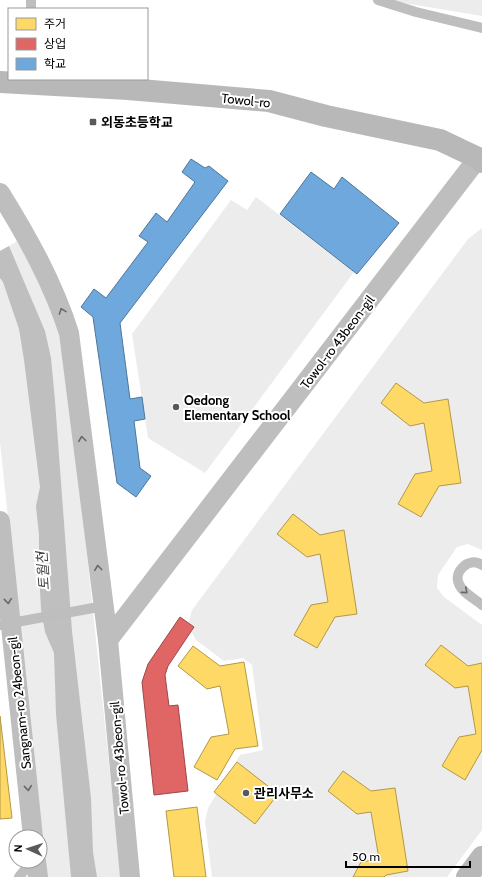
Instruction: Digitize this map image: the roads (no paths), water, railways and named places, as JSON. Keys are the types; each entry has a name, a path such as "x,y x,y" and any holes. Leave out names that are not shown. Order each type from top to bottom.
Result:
{"street":[{"name":"Towol-ro","path":"0,82 28,81 269,101 326,116 440,140 481,156"},
{"name":"Towol-ro 43beon-gil","path":"108,640 481,156"},
{"name":"Towol-ro 43beon-gil","path":"0,193 39,259 61,308 69,333 108,640 130,877"},
{"name":"Sangnam-ro 24beon-gil","path":"0,521 5,625 32,829"},
{"path":"467,877 482,857"}],"lane":[{"path":"378,0 416,12 482,28"},
{"path":"482,565 477,562 469,562 463,566 458,581 459,586 482,605"},
{"path":"5,625 104,606"},
{"path":"19,877 26,869"}],"water":[{"name":"토월천","path":"9,246 45,331 51,358 72,631 91,798 93,852 97,877 71,877 56,714 54,653 45,632 41,609 39,535 36,506 40,487 19,329 3,282 0,278 0,251"}],"place":[{"name":"외동초등학교","path":"93,122"},
{"name":"Oedong Elementary School","path":"176,407"},
{"name":"관리사무소","path":"246,793"}]}
